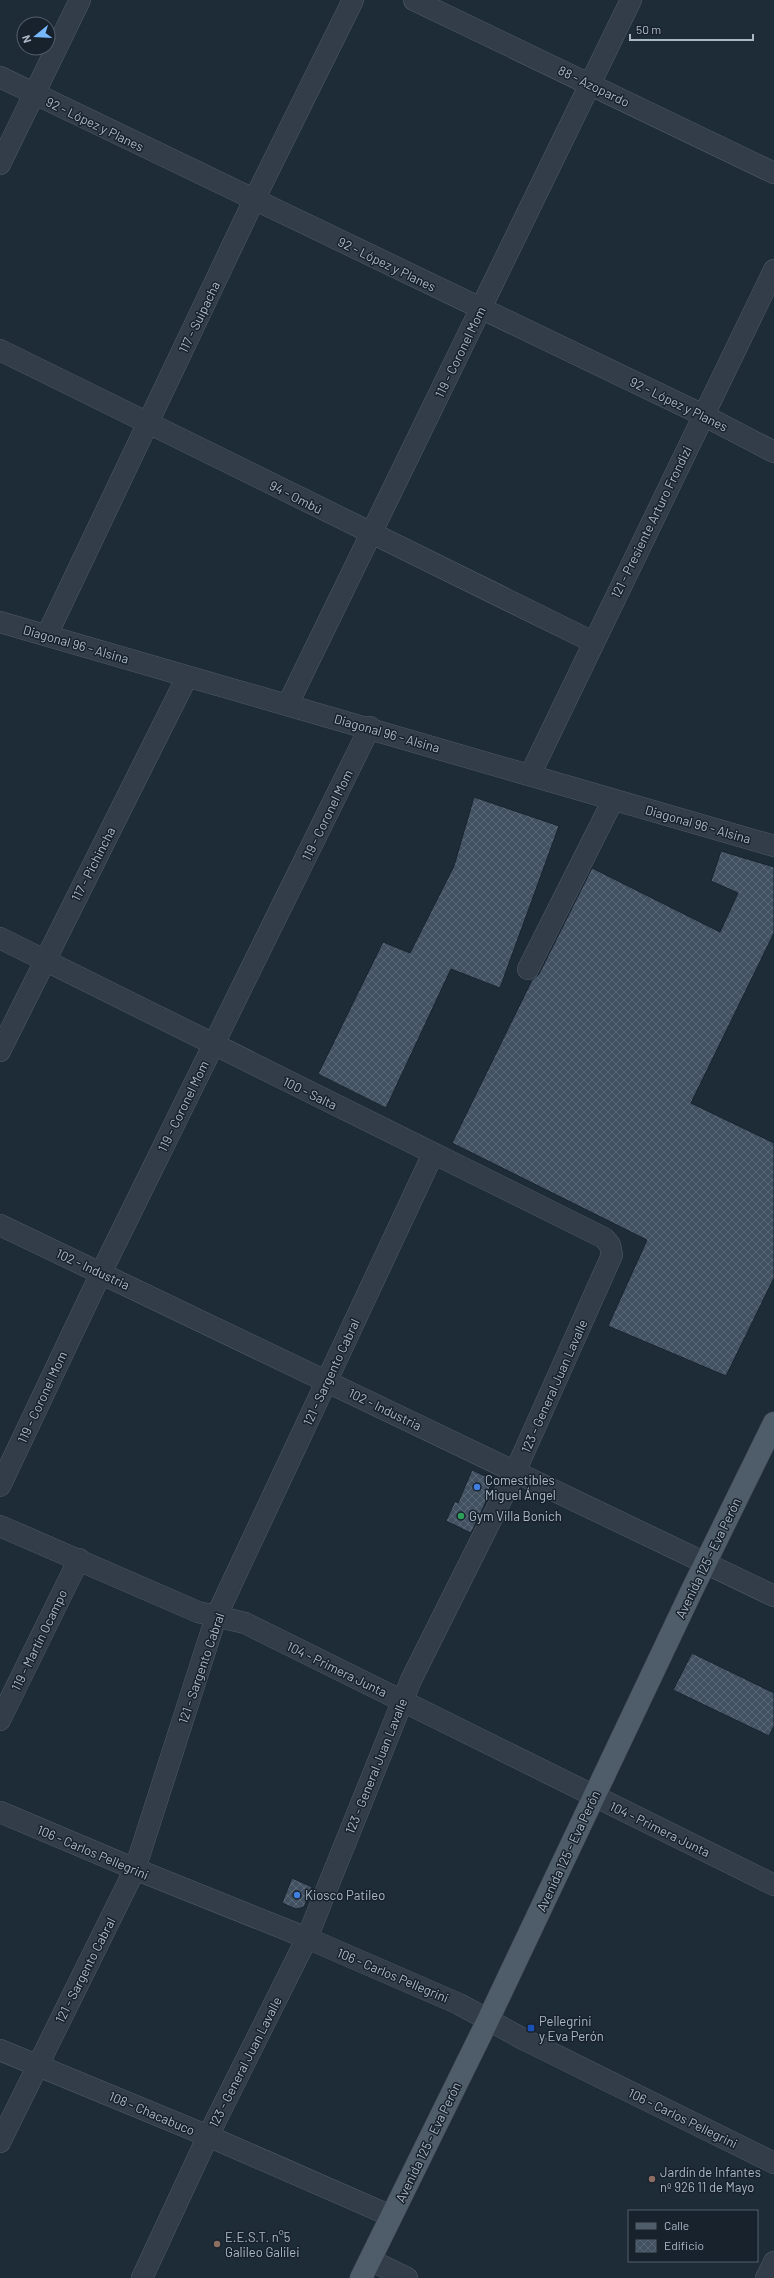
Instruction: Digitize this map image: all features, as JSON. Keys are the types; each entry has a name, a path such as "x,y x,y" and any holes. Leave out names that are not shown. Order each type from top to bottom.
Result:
{"main road":[{"name":"Avenida 125 - Eva Perón","path":"366,2269 488,2020 705,1562 774,1423"}],"street":[{"path":"0,164 80,0"},
{"name":"117 - Suipacha","path":"47,634 254,200 353,0"},
{"name":"88 - Azopardo","path":"414,0 774,173"},
{"name":"119 - Coronel Mom","path":"288,704 482,309 631,0"},
{"name":"92 - López y Planes","path":"0,77 703,415 774,452"},
{"name":"121 - Presiente Arturo Frondizi","path":"530,775 774,270"},
{"name":"94 - Ombú","path":"0,350 593,642"},
{"name":"Diagonal 96 - Alsina","path":"0,622 47,634 187,677 370,727 614,800 773,843"},
{"name":"117 - Pichincha","path":"0,1051 187,677"},
{"name":"119 - Coronel Mom","path":"0,1486 101,1274 370,727"},
{"path":"528,969 614,800"},
{"name":"100 - Salta","path":"0,938 604,1238 610,1246 612,1255"},
{"name":"121 - Sargento Cabral","path":"0,2142 135,1869 216,1617 433,1154"},
{"name":"102 - Industria","path":"0,1225 327,1380 774,1596"},
{"name":"123 - General Juan Lavalle","path":"142,2278 208,2136 306,1938 402,1701 515,1472 612,1255"},
{"name":"104 - Primera Junta","path":"0,1526 79,1559 198,1612 245,1623 593,1797 774,1885"},
{"name":"119 - Martín Ocampo","path":"0,1720 79,1559"},
{"name":"106 - Carlos Pellegrini","path":"0,1812 135,1869 306,1938 458,2004 774,2163"},
{"name":"108 - Chacabuco","path":"0,2050 208,2136 391,2216"},
{"path":"766,2278 774,2262"},
{"path":"366,2269 408,2278"}],"building":[{"path":"474,797 559,826 500,988 451,969 386,1108 318,1074 383,942 410,953 454,866"},
{"path":"721,851 774,867 774,933 691,1103 774,1143 774,1278 726,1376 608,1326 647,1240 452,1143 532,980 539,974 592,868 720,932 738,893 711,881"},
{"path":"472,1470 487,1477 485,1480 492,1483 488,1491 490,1493 471,1533 446,1521 455,1501 458,1503"},
{"path":"692,1653 774,1693 774,1726 769,1736 673,1690"},
{"name":"Kiosco Patileo","path":"292,1878 312,1887 304,1907 296,1909 282,1903"}],"place":[{"name":"Comestibles Miguel Ángel","path":"477,1487"},
{"name":"Gym Villa Bonich","path":"461,1516"},
{"name":"Kiosco Patileo","path":"297,1895"},
{"name":"Pellegrini y Eva Perón","path":"531,2028"},
{"name":"Jardín de Infantes nº 926 11 de Mayo","path":"652,2179"},
{"name":"E.E.S.T. n°5 Galileo Galilei","path":"217,2244"}]}
